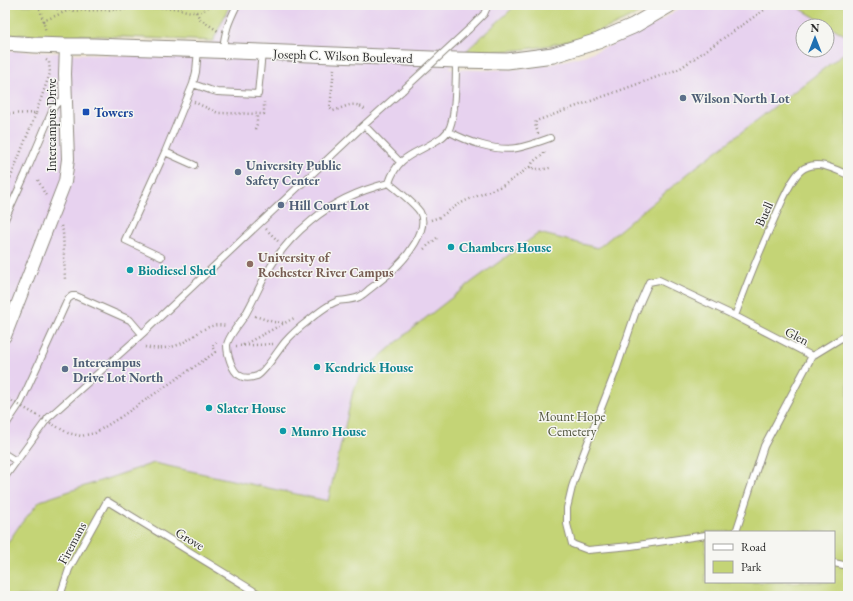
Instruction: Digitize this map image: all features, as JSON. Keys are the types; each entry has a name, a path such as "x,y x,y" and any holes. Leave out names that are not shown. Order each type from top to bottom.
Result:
{"street":[{"name":"Joseph C. Wilson Boulevard","path":"5,43 507,61 553,55 598,41 633,26 669,5"},
{"name":"Intercampus Drive","path":"5,336 65,182 68,159 65,65 66,46"}],"lane":[{"path":"223,51 224,36 227,25 237,5"},
{"path":"5,477 48,418 142,334 364,125 469,29 484,14 488,5"},
{"path":"161,256 125,240 165,152 193,84 196,72 198,49"},
{"path":"193,84 217,92 258,94 262,52"},
{"path":"389,183 393,172 400,162 411,154 439,139 448,131 454,110 456,60"},
{"path":"5,219 53,109 60,101 66,100"},
{"path":"364,125 400,162"},
{"path":"448,131 466,140 498,148 516,148 550,138"},
{"path":"165,152 194,165"},
{"name":"Buell","path":"735,316 765,238 795,177 807,167 818,165 829,167 848,175"},
{"path":"389,183 416,207 422,216 420,233 405,257 386,277 359,297 337,302 321,311 286,342 258,376 249,378 240,376 234,370 227,345 245,316 270,267 284,248 300,230 332,206 357,193 389,183"},
{"name":"Glen","path":"705,535 631,546 588,550 572,544 567,524 567,508 572,486 616,370 635,314 650,282 659,280 735,316 812,356 848,334"},
{"path":"5,426 21,402 68,299 72,296 76,296 130,320 142,334"},
{"path":"736,531 764,446 812,356"},
{"path":"5,454 16,461"},
{"name":"Firemans","path":"60,596 69,569 107,501"},
{"name":"Grove","path":"107,501 262,596"},
{"path":"835,563 848,566"}],"path":[{"path":"39,5 47,36"},
{"path":"50,5 57,9 67,10 171,8 192,12 204,10 210,5"},
{"path":"422,222 440,217 464,201 504,185 530,167 533,162 544,153 534,124 536,121 679,69 764,10 768,5"},
{"path":"43,21 67,10"},
{"path":"5,192 12,177 50,73 49,62 42,57"},
{"path":"334,70 330,108 333,111 352,104 357,104 362,106 372,118"},
{"path":"187,98 218,113 264,114 264,102"},
{"path":"5,114 36,113"},
{"path":"254,129 257,124 257,114"},
{"path":"530,167 536,170 544,170 552,167"},
{"path":"5,177 12,177"},
{"path":"38,180 49,201"},
{"path":"63,231 64,278"},
{"path":"274,237 278,242"},
{"path":"250,315 273,322 285,323"},
{"path":"243,345 300,316"},
{"path":"145,347 176,346 185,342 205,328 221,325 230,327"},
{"path":"5,397 68,433 81,436 95,433 213,354 215,350 212,346 222,338"},
{"path":"235,346 273,344 281,348"}],"shaded area":[{"name":"University of Rochester River Campus","path":"230,5 516,5 448,69 516,69 552,64 586,55 621,41 657,23 684,5 848,5 848,50 696,167 597,248 539,233 353,391 329,501 154,463 40,501 19,526 5,547 5,50 204,59"}],"green space":[{"path":"5,5 230,5 213,41 81,35 61,37 5,34"},
{"path":"516,5 653,5 632,17 609,27 586,36 563,42 515,50 490,52 466,51"},
{"path":"794,5 848,5 848,37 835,29 835,18 816,18"},
{"name":"Mount Hope Cemetery","path":"848,50 848,596 5,596 5,547 19,526 40,501 154,463 328,501 353,391 364,370 418,324 473,281 539,233 598,248 696,167"}],"place":[{"name":"Wilson North Lot","path":"683,98"},
{"name":"Towers","path":"86,112"},
{"name":"University Public Safety Center","path":"238,172"},
{"name":"Hill Court Lot","path":"281,205"},
{"name":"Chambers House","path":"451,247"},
{"name":"University of Rochester River Campus","path":"250,264"},
{"name":"Biodiesel Shed","path":"130,270"},
{"name":"Kendrick House","path":"317,367"},
{"name":"Intercampus Drive Lot North","path":"65,369"},
{"name":"Slater House","path":"209,408"},
{"name":"Munro House","path":"283,431"}]}
